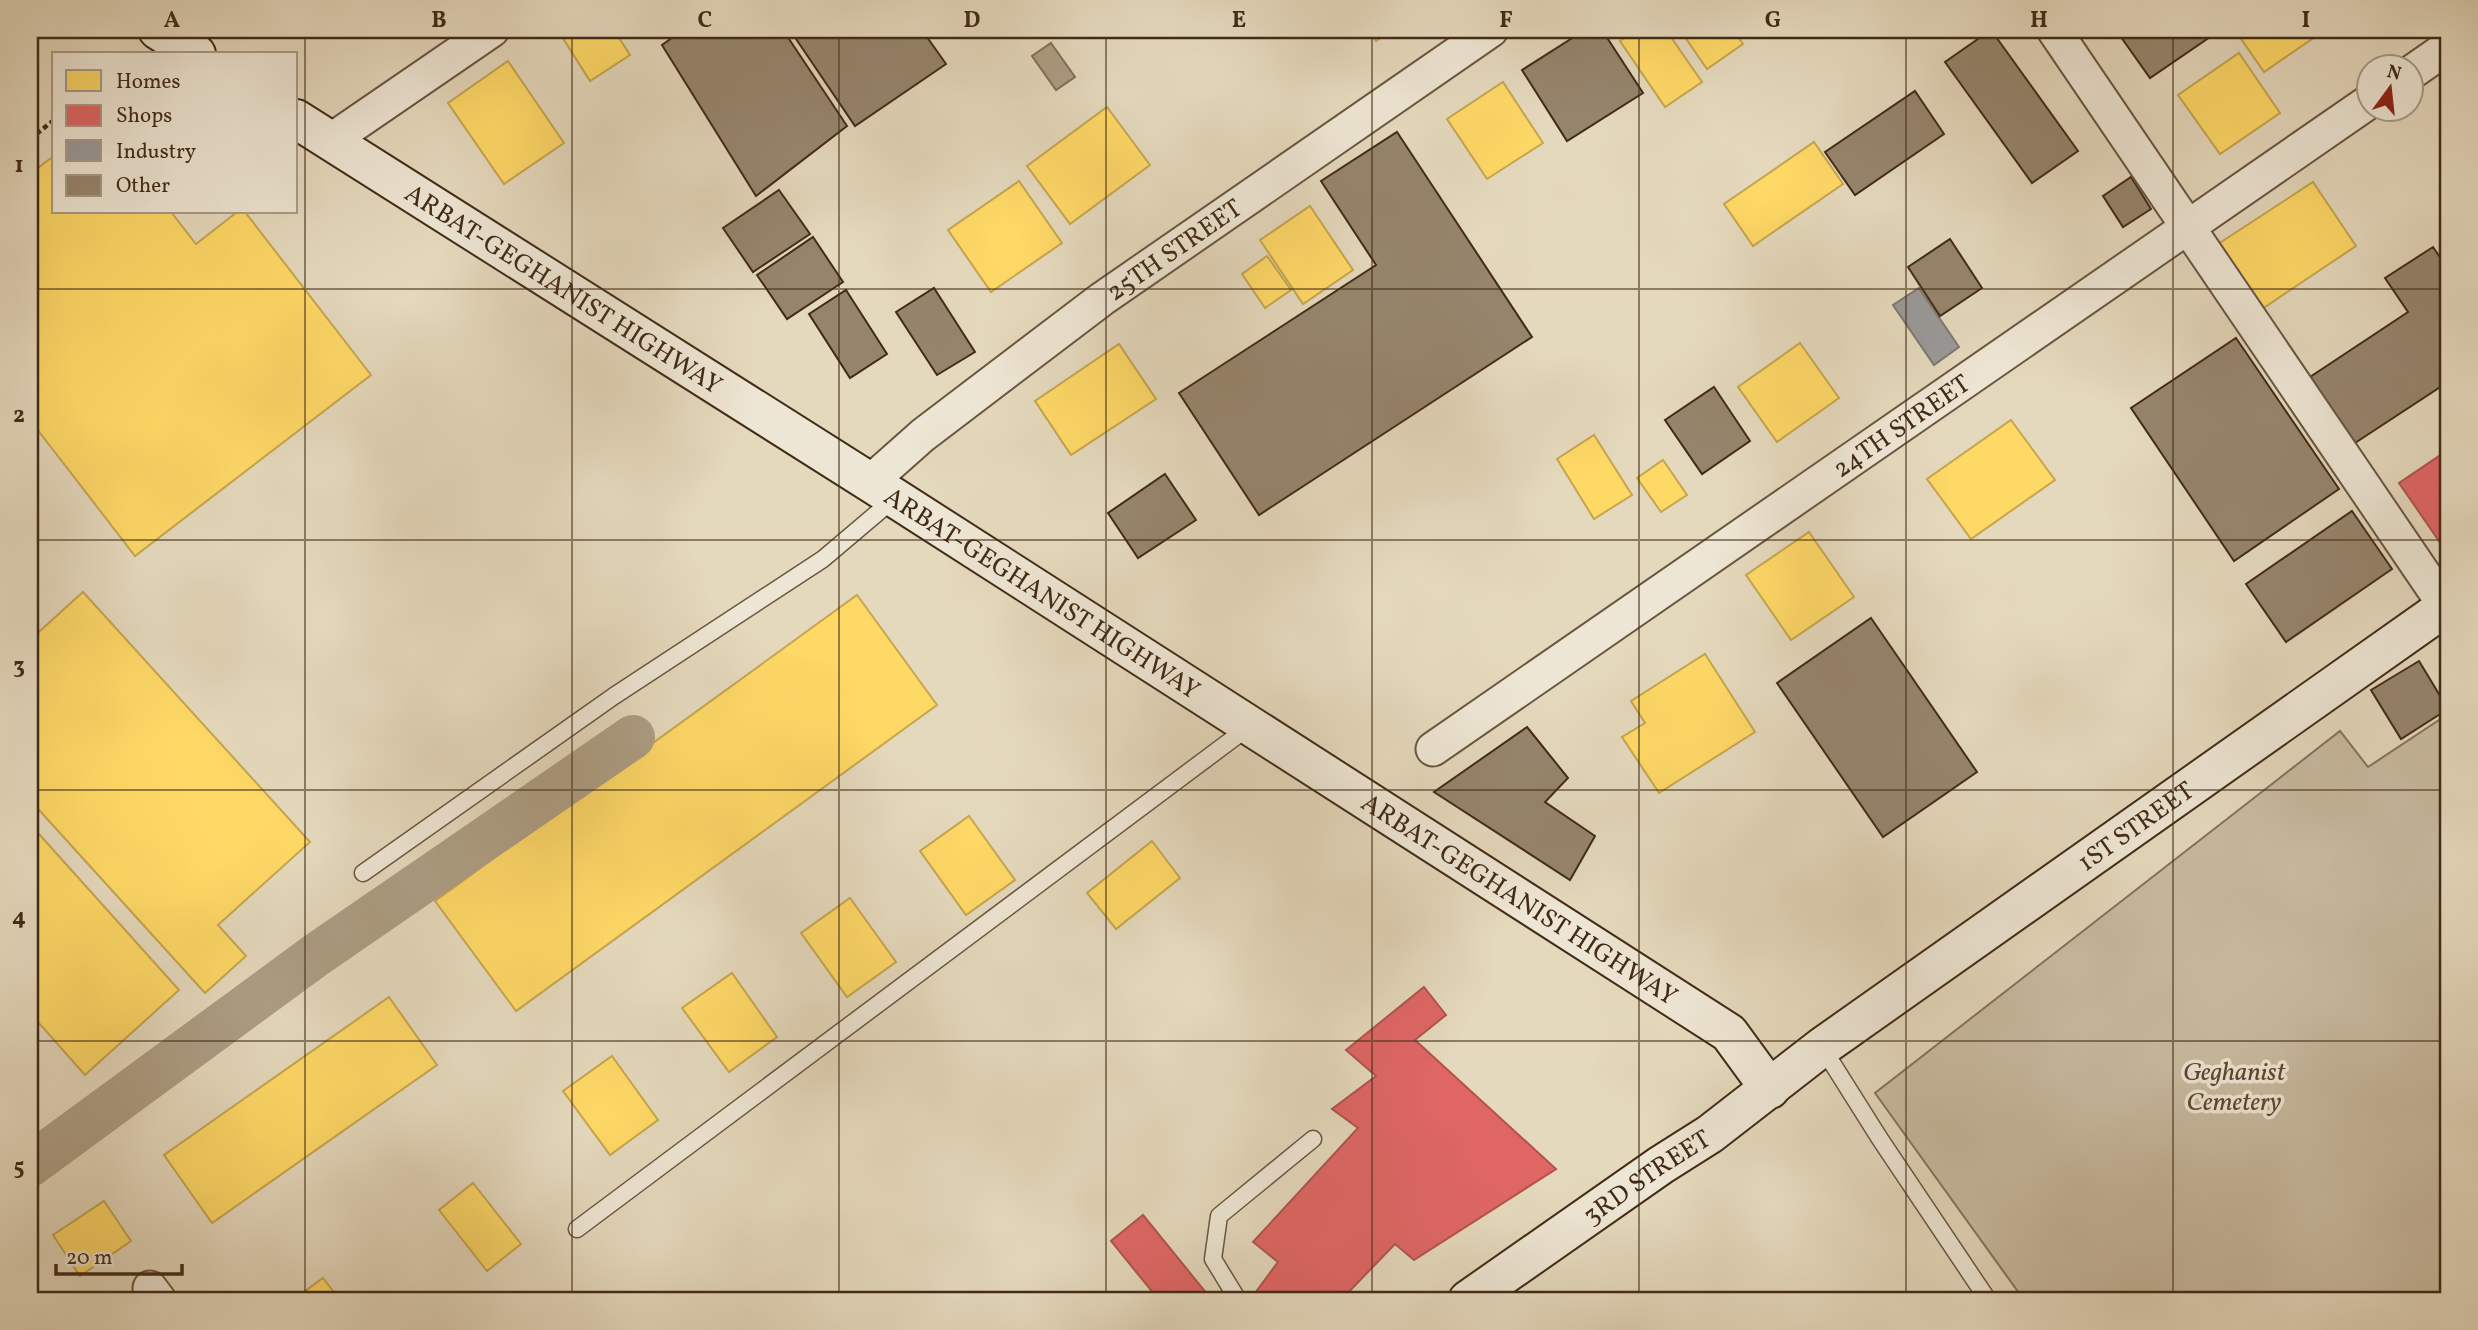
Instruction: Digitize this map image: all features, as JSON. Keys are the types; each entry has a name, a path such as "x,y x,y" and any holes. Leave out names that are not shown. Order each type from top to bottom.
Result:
{"main road":[{"path":"158,30 193,52"},
{"name":"ARBAT-GEGHANIST HIGHWAY","path":"298,120 882,490 1729,1033 1770,1089"},
{"name":"1ST STREET","path":"1822,1047 2447,606"},
{"name":"3RD STREET","path":"1473,1299 1661,1165 1710,1134 1822,1047"}],"street":[{"path":"330,141 492,30"},
{"name":"25TH STREET","path":"882,490 923,435 1102,299 1491,30"},
{"path":"2054,30 2447,606"},
{"path":"2426,62 2448,47"},
{"name":"24TH STREET","path":"1433,749 2356,112"}],"lane":[{"path":"363,873 614,696 824,559 882,490"},
{"path":"577,1229 1250,726"},
{"path":"1822,1047 1988,1300"},
{"path":"1238,1300 1213,1259 1219,1216 1313,1139"}],"path":[{"path":"30,139 52,122"}],"green space":[{"name":"Geghanist Cemetery","path":"2448,714 2448,1300 2024,1300 1875,1093 2340,731 2368,767"}],"shaded area":[{"path":"1051,43 1075,77 1056,90 1032,56"}],"building: Homes":[{"path":"614,30 630,55 590,81 559,32"},
{"path":"1368,30 1392,30 1376,41"},
{"path":"1636,30 1666,30 1702,82 1665,107 1620,41"},
{"path":"1680,30 1733,30 1743,44 1707,69"},
{"path":"2235,30 2325,30 2264,72"},
{"path":"2239,53 2280,113 2220,154 2178,95"},
{"path":"508,61 564,143 504,184 448,103"},
{"path":"1503,82 1543,143 1487,179 1447,119"},
{"path":"1107,107 1150,165 1070,224 1027,166"},
{"path":"1814,142 1843,184 1753,246 1724,204"},
{"path":"51,158 52,214 173,214 196,244 234,214 247,214 371,375 135,556 30,420 30,174"},
{"path":"1019,181 1062,243 991,292 948,230"},
{"path":"2313,182 2356,246 2259,311 2215,246"},
{"path":"1310,206 1353,270 1303,304 1260,240"},
{"path":"1267,256 1291,290 1265,308 1242,274"},
{"path":"1800,343 1839,398 1777,442 1738,387"},
{"path":"1119,344 1156,399 1071,455 1035,401"},
{"path":"2011,420 2055,480 1971,539 1927,479"},
{"path":"1594,435 1632,495 1594,519 1557,459"},
{"path":"1663,460 1687,495 1661,512 1637,478"},
{"path":"1809,532 1854,597 1791,640 1746,575"},
{"path":"83,592 310,842 218,925 246,956 205,993 30,800 30,640"},
{"path":"857,595 937,705 516,1011 435,901"},
{"path":"1705,654 1755,732 1659,793 1622,737 1645,723 1631,701"},
{"path":"969,816 1015,880 966,915 920,851"},
{"path":"30,824 179,990 85,1075 30,1013"},
{"path":"1152,841 1180,878 1116,929 1087,893"},
{"path":"850,898 896,962 847,997 801,933"},
{"path":"732,973 777,1037 729,1072 682,1008"},
{"path":"389,997 437,1065 212,1223 164,1155"},
{"path":"612,1056 658,1120 610,1155 563,1091"},
{"path":"473,1183 521,1244 487,1271 439,1210"},
{"path":"104,1201 131,1241 80,1276 53,1235"},
{"path":"323,1278 340,1300 293,1300"}],"building: Shops":[{"path":"2448,450 2448,535 2439,541 2399,483"},
{"path":"1424,987 1446,1015 1415,1040 1556,1169 1414,1260 1395,1244 1341,1300 1264,1300 1255,1293 1278,1262 1253,1242 1358,1128 1332,1109 1376,1076 1346,1050"},
{"path":"1143,1215 1212,1300 1159,1300 1111,1241"}],"building: Industry":[{"path":"1919,288 1959,347 1934,365 1893,305"}],"building: Other":[{"path":"683,30 783,30 847,126 756,196 662,45"},
{"path":"790,30 922,30 946,64 855,126"},
{"path":"1585,30 1602,30 1643,93 1567,141 1522,70"},
{"path":"1991,30 2078,151 2032,183 1945,62"},
{"path":"2116,30 2210,30 2213,35 2150,78"},
{"path":"1915,91 1944,134 1855,195 1825,152"},
{"path":"1397,132 1532,337 1259,515 1179,393 1376,265 1321,181"},
{"path":"2131,177 2151,209 2123,227 2103,196"},
{"path":"779,190 810,234 753,272 723,228"},
{"path":"813,237 843,282 787,319 757,275"},
{"path":"1950,239 1982,288 1940,316 1908,267"},
{"path":"2433,247 2448,269 2448,389 2445,384 2352,445 2307,379 2408,312 2385,278"},
{"path":"934,288 975,352 937,375 896,312"},
{"path":"846,290 887,354 850,378 809,314"},
{"path":"2236,338 2339,489 2234,561 2131,408"},
{"path":"1714,387 1750,441 1702,474 1665,420"},
{"path":"1165,474 1196,520 1138,558 1108,513"},
{"path":"2352,511 2392,569 2286,642 2246,584"},
{"path":"1871,618 1977,772 1883,837 1777,683"},
{"path":"2419,661 2448,709 2401,739 2371,690"},
{"path":"1527,727 1568,778 1545,802 1595,836 1570,880 1434,792"}],"waterway":[{"path":"30,1165 316,955 633,737"}]}
